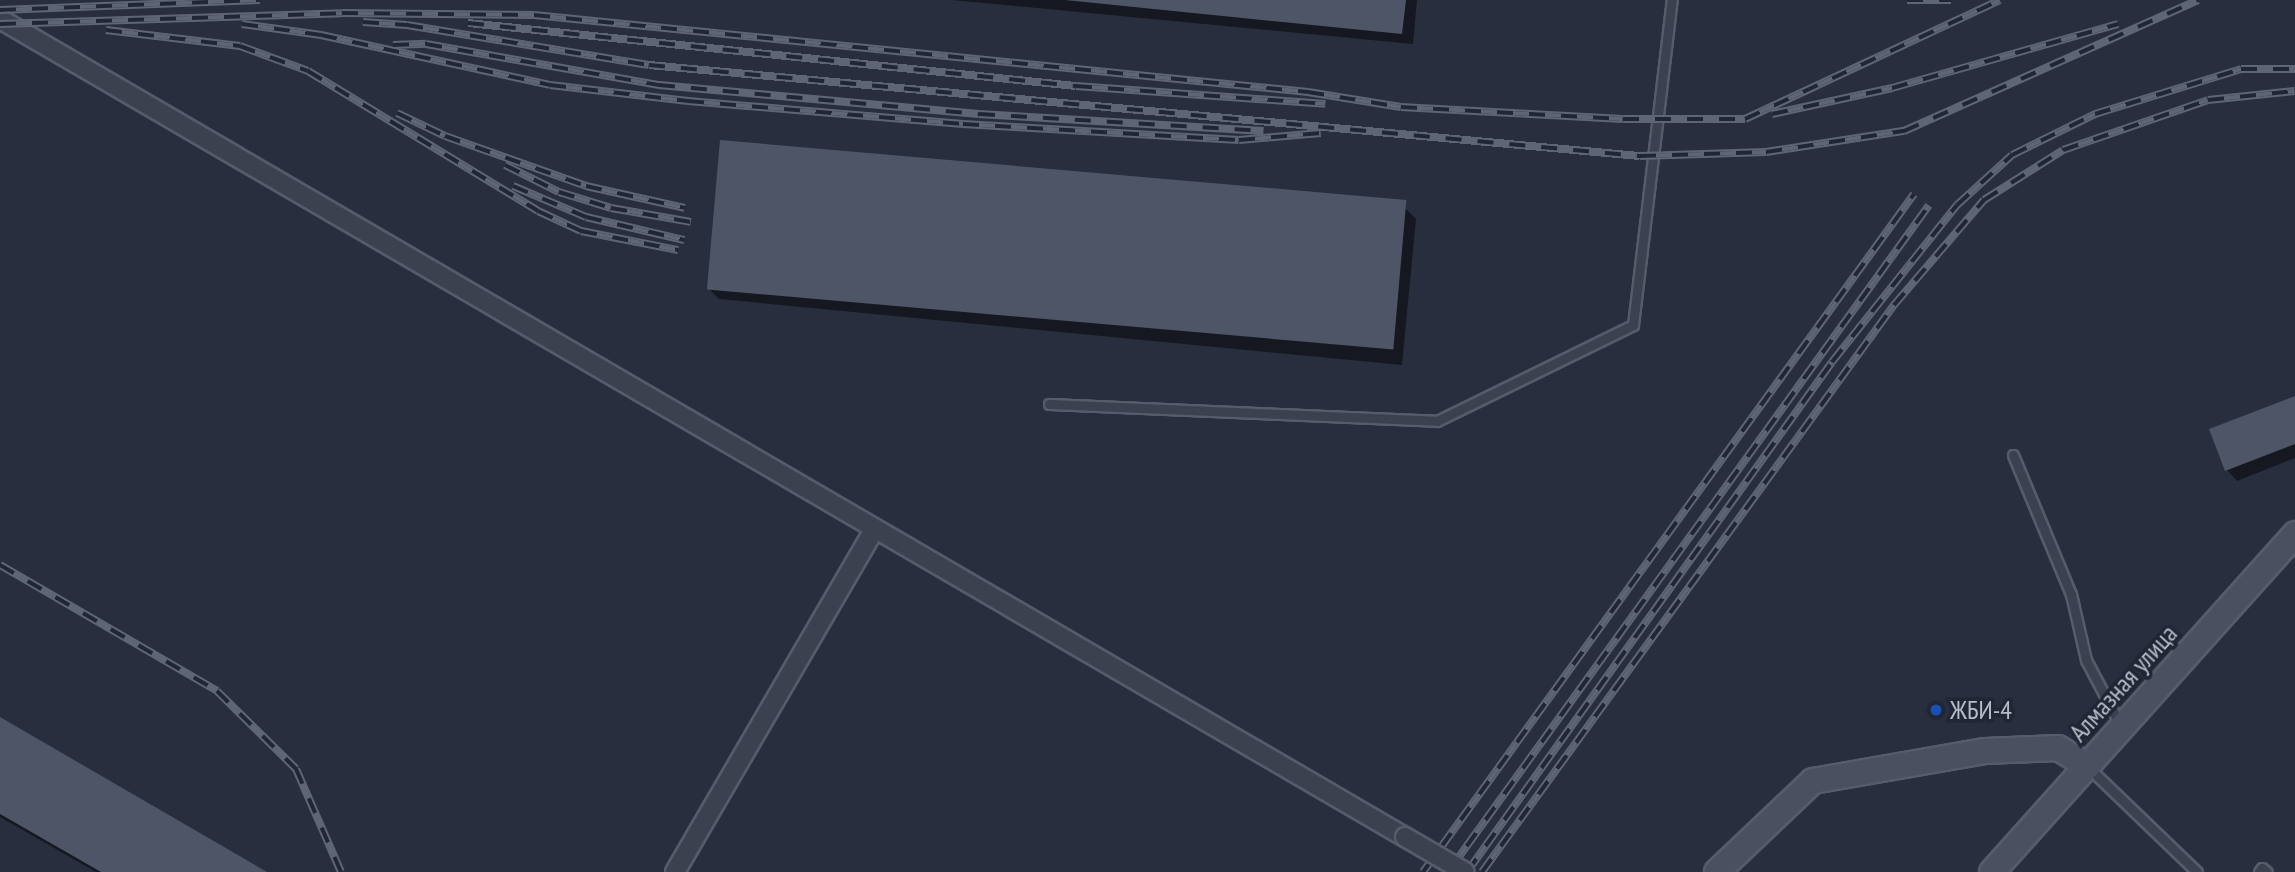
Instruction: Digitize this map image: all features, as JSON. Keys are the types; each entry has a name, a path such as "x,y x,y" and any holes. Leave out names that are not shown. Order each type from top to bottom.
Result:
{"street":[{"path":"0,19 1465,872"},
{"path":"675,872 875,528"},
{"name":"Алмазная улица","path":"1991,871 2295,534"},
{"path":"1717,872 1813,781 1985,751 2059,748 2088,766"}],"lane":[{"path":"1049,404 1437,421 1633,326 1672,0"},
{"path":"2013,455 2071,594 2086,660 2122,728"},
{"path":"2088,766 2197,872"},
{"path":"2259,872 2262,868 2267,872"}],"building":[{"path":"1065,0 1406,0 1402,34"},
{"path":"720,140 1406,200 1393,349 707,289"},
{"path":"2295,396 2295,444 2225,471 2209,429"},
{"path":"0,717 267,872 101,872 0,814"}],"railway":[{"path":"0,10 260,0"},
{"path":"1907,0 1951,0"},
{"path":"0,24 342,13 534,15 1308,92 1401,107 1623,119 1745,119 2000,0"},
{"path":"363,22 407,25 649,65 1640,156 1766,152 1904,131 2198,0"},
{"path":"468,23 1076,86 1325,104"},
{"path":"242,24 321,35 550,85 688,101 963,124 1239,140 1321,133"},
{"path":"1772,114 1892,88 2118,24"},
{"path":"106,30 240,46 308,71 538,211 581,231 678,250"},
{"path":"393,45 426,44 659,85 979,114 1263,131"},
{"path":"1467,872 1832,362 1957,205 2012,155 2095,114 2241,69 2295,69"},
{"path":"1482,872 1894,305 1984,200 2063,150 2208,100 2295,91"},
{"path":"397,113 445,136 586,186 685,208"},
{"path":"505,165 559,192 611,208 691,222"},
{"path":"513,186 586,217 684,240"},
{"path":"1423,872 1914,194"},
{"path":"1448,872 1929,205"},
{"path":"0,565 217,691 296,769 341,872"}],"place":[{"name":"ЖБИ-4","path":"1936,710"}]}
